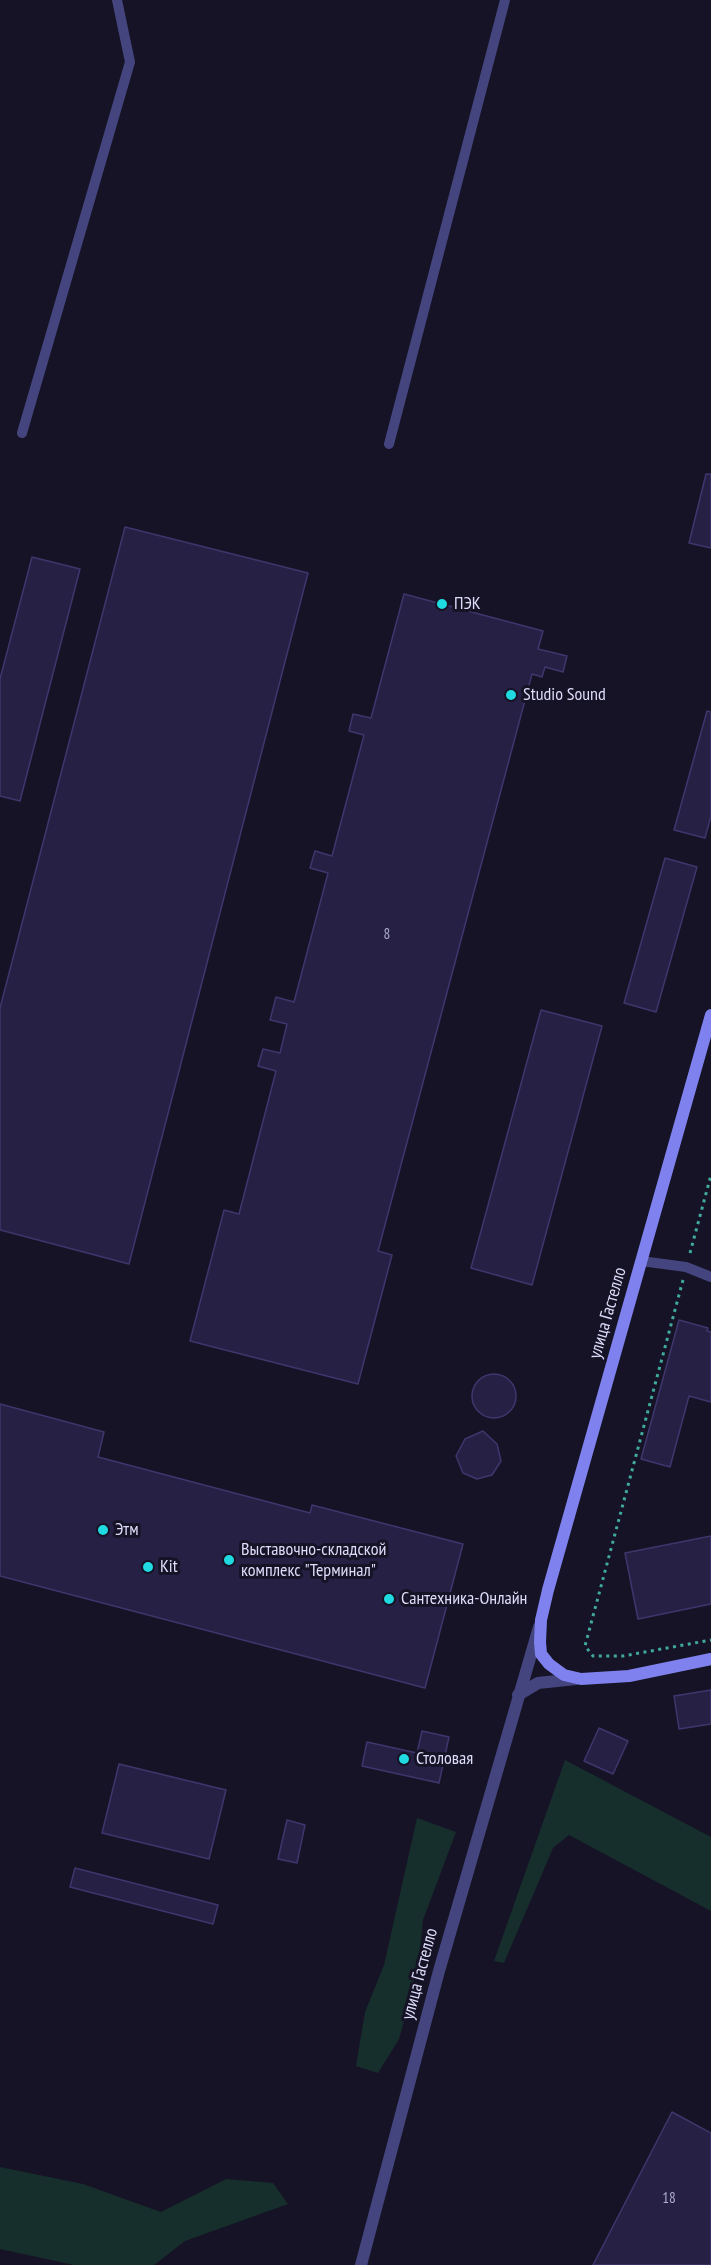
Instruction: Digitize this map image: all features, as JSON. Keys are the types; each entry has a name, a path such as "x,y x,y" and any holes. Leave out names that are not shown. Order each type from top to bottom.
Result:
{"main road":[{"name":"улица Гастелло","path":"581,1678 564,1675 549,1664 541,1654 541,1620 711,1015"},
{"path":"581,1678 629,1676 711,1659"}],"street":[{"name":"улица Гастелло","path":"362,2265 439,1971 541,1620"},
{"path":"518,1695 538,1683 581,1678"}],"lane":[{"path":"22,433 130,62 117,0"},
{"path":"389,444 505,0"},
{"path":"641,1261 686,1267 711,1277"}],"path":[{"path":"711,1175 585,1646 593,1656 623,1656 711,1640"}],"green space":[{"path":"565,1760 711,1837 711,1911 569,1835 553,1848 504,1963 494,1961"},
{"path":"417,1818 456,1832 423,1920 418,1971 399,2039 378,2073 356,2066 365,2012 384,1965"},
{"path":"0,2167 83,2184 161,2212 226,2179 273,2183 288,2204 185,2241 154,2265 74,2265 0,2249"}],"building":[{"path":"706,474 711,474 711,548 689,543"},
{"path":"125,527 308,573 129,1264 0,1230 0,1008"},
{"path":"32,557 80,569 20,801 0,796 0,679"},
{"path":"404,594 543,631 538,649 567,656 563,672 545,667 542,677 532,674 378,1251 392,1255 358,1384 190,1341 224,1210 239,1214 276,1071 258,1066 263,1049 280,1053 287,1024 270,1020 276,997 294,1002 328,873 310,868 315,851 332,856 364,735 349,731 353,714 371,718"},
{"path":"707,711 711,712 711,816 705,838 674,830"},
{"path":"665,858 697,867 656,1012 624,1003"},
{"path":"541,1010 602,1026 532,1285 471,1268"},
{"path":"679,1320 708,1328 707,1331 711,1332 711,1402 689,1396 670,1467 641,1459"},
{"path":"494,1374 503,1375 510,1380 515,1387 515,1405 510,1412 503,1417 494,1418 485,1417 478,1412 473,1405 472,1396 473,1387 478,1380 485,1375"},
{"name":"Выставочно-складской комплекс \"Терминал\"","path":"0,1404 104,1432 98,1457 310,1513 312,1505 463,1544 425,1688 0,1576"},
{"path":"483,1431 497,1444 501,1461 492,1475 477,1479 463,1473 456,1456 465,1439"},
{"path":"711,1536 711,1604 638,1619 625,1553"},
{"path":"711,1690 711,1724 679,1729 674,1696"},
{"path":"599,1728 628,1741 613,1774 584,1761"},
{"name":"Столовая","path":"422,1731 449,1737 439,1783 362,1766 367,1742 417,1753"},
{"path":"119,1764 226,1790 209,1859 102,1833"},
{"path":"287,1820 305,1825 297,1863 278,1859"},
{"path":"75,1868 218,1905 213,1924 70,1887"},
{"path":"672,2112 711,2133 711,2265 593,2265"}],"place":[{"name":"ПЭК","path":"442,604"},
{"name":"Studio Sound","path":"511,695"},
{"name":"Этм","path":"103,1530"},
{"name":"Выставочно-складской комплекс \"Терминал\"","path":"229,1560"},
{"name":"Kit","path":"148,1567"},
{"name":"Сантехника-Онлайн","path":"389,1599"},
{"name":"Столовая","path":"404,1759"}]}
